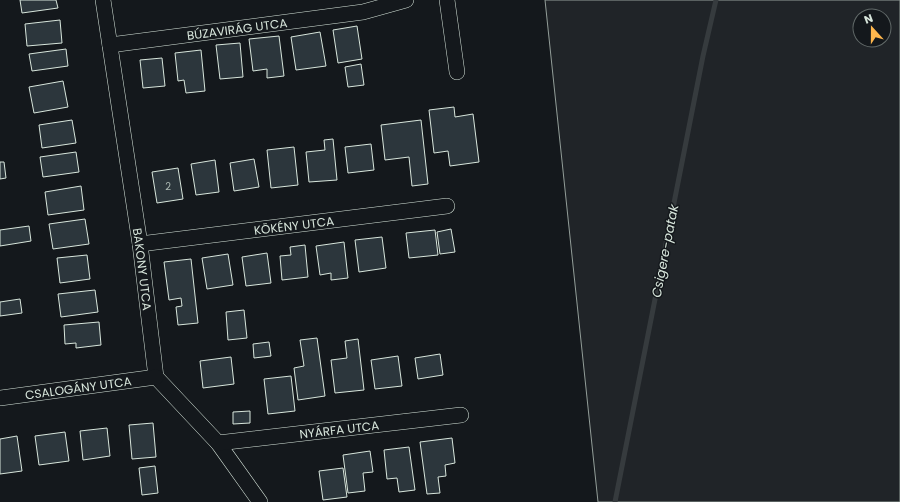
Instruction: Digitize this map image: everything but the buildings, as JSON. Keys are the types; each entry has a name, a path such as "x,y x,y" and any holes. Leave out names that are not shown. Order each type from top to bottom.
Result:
{"street":[{"name":"BAKONY UTCA","path":"103,0 140,244 156,377"},
{"name":"BÚZAVIRÁG UTCA","path":"110,45 363,12 406,0"},
{"path":"447,0 457,72"},
{"name":"KÖKÉNY UTCA","path":"140,244 447,206"},
{"path":"156,377 218,443 260,502"},
{"name":"CSALOGÁNY UTCA","path":"0,398 156,377"},
{"name":"NYÁRFA UTCA","path":"218,443 461,415"}],"shaded area":[{"path":"545,0 900,0 900,502 598,502"}],"waterway":[{"name":"Csigere-patak","path":"615,502 703,56 716,0"}]}
